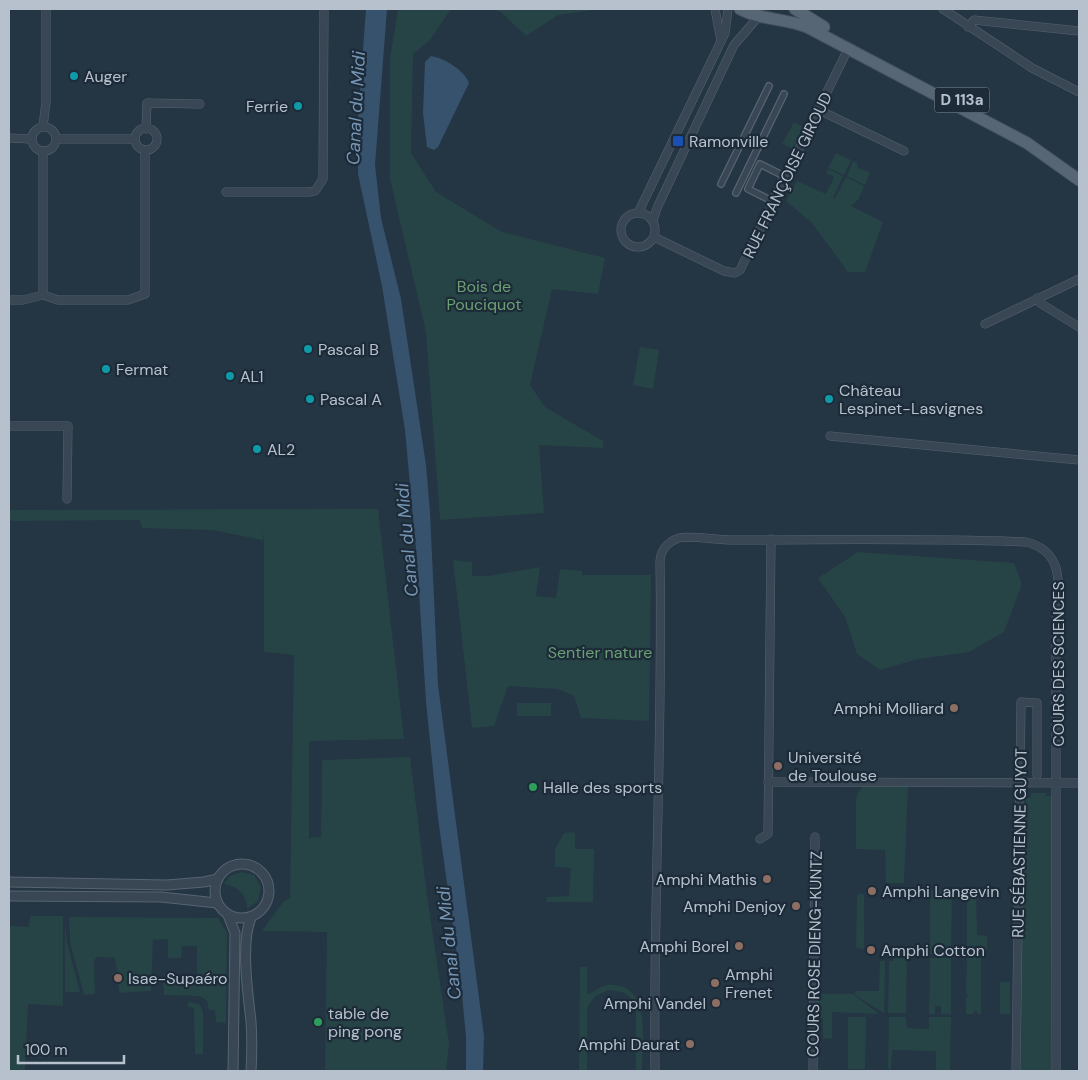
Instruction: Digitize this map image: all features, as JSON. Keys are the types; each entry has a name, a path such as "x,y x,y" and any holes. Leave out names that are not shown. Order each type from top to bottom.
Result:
{"main road":[{"path":"740,9 763,12"},
{"name":"D 113a","path":"795,9 822,27 1030,138 1079,172"},
{"name":"D 113a","path":"763,12 796,23 1027,143 1079,180"}],"street":[{"path":"44,126 46,102 46,9"},
{"path":"226,192 309,192 321,185 323,178 324,9"},
{"path":"715,9 721,41"},
{"path":"638,212 721,41 728,9"},
{"path":"943,9 1032,68 1079,92"},
{"path":"653,221 657,208 734,46 763,12"},
{"path":"968,27 974,20 1079,31"},
{"name":"RUE FRANÇOISE GIROUD","path":"654,238 724,271 735,273 740,270 848,49"},
{"path":"721,184 769,86"},
{"path":"736,193 784,94"},
{"path":"146,129 147,103 200,104"},
{"path":"819,110 904,151"},
{"path":"44,126 51,129 56,139 54,146 43,151 36,148 31,139 36,129 44,126"},
{"path":"135,139 140,131 146,129 154,133 157,139 154,146 145,150"},
{"path":"9,138 31,139"},
{"path":"56,139 135,139"},
{"path":"135,139 137,145 145,150"},
{"path":"9,300 23,300 43,295 58,300 124,300 145,294 145,150"},
{"path":"43,151 43,295"},
{"path":"760,164 784,176 772,201 748,189 760,164"},
{"path":"638,212 646,214 653,221 656,227 654,238 646,245 636,247 627,244 622,238 623,221 630,215 638,212"},
{"path":"985,324 1079,279"},
{"path":"1037,298 1040,302 1079,327"},
{"path":"9,426 68,426 67,500"},
{"path":"830,436 1079,460"},
{"name":"COURS DES SCIENCES","path":"655,1071 654,948 658,838 660,563 661,552 668,544 680,538 1026,542 1042,548 1054,562 1058,572 1056,1071"},
{"path":"760,839 768,834 771,540"},
{"name":"RUE SÉBASTIENNE GUYOT","path":"1016,1071 1021,702 1036,703 1037,775"},
{"path":"768,782 1079,783"},
{"name":"COURS ROSE DIENG-KUNTZ","path":"813,1071 815,838"},
{"path":"228,915 239,918 252,916 263,907 268,897 268,886 262,873 251,866 240,864 225,870 218,879 215,890 218,903 232,921 235,933 233,1071"},
{"path":"9,882 167,885 218,879"},
{"path":"9,896 162,897 218,903"},
{"path":"251,1071 251,1022 247,991 247,957 248,928 252,916"}],"green space":[{"name":"Bois de Pouciquot","path":"398,9 451,9 430,40 413,54 411,153 436,192 502,232 605,258 598,294 552,289 530,385 545,407 603,441 603,448 539,445 544,513 440,520 426,332 390,179 390,59"},
{"path":"491,9 599,9 558,15 526,36 501,12"},
{"path":"794,122 803,127 793,149 782,144"},
{"path":"836,153 851,160 844,175 828,168"},
{"path":"853,161 858,164 857,167 870,173 865,185 847,176"},
{"path":"828,169 843,176 833,198 835,198 846,177 864,186 858,200 851,206 883,222 865,272 848,272 812,223 786,201 797,181 826,194 834,177 826,173"},
{"path":"640,347 659,350 653,389 633,385"},
{"path":"378,509 404,739 309,741 309,838 321,837 322,760 410,757 427,895 449,1044 446,1071 325,1071 327,932 262,931 283,902 290,898 294,655 264,652 264,531 263,540 212,530 142,528 140,520 9,521 9,510"},
{"path":"858,552 1014,563 1022,584 1004,632 969,652 918,659 880,670 857,654 845,617 818,578"},
{"name":"Sentier nature","path":"453,560 472,562 472,576 489,576 540,567 536,596 556,598 560,569 582,571 582,575 651,575 649,721 581,718 574,696 558,689 508,686 494,726 472,728"},
{"path":"517,703 551,703 551,716 517,716"},
{"path":"864,784 908,785 904,883 886,883 885,850 856,849 856,799"},
{"path":"1031,793 1046,793 1046,796 1053,796 1051,1071 1021,1071 1022,804 1026,803 1026,798 1031,798"},
{"path":"575,832 575,849 594,849 593,902 546,902 547,897 569,896 571,868 555,867 555,849 564,833"},
{"path":"241,872 254,875 261,887 258,901 247,909 247,904 241,892 234,887 224,884 230,876"},
{"path":"930,890 952,890 951,954 942,954 942,946 936,946 935,954 930,954"},
{"path":"967,893 976,894 977,935 987,936 987,951 977,951 975,948 974,950 967,951"},
{"path":"857,894 864,894 864,949 856,948"},
{"path":"30,916 63,916 63,1006 28,1004 25,1071 9,1071 9,926 29,927"},
{"path":"69,917 218,918 227,933 226,1023 216,1022 215,1010 209,1010 207,1001 200,996 164,995 163,983 197,984 197,946 182,946 181,958 168,958 168,939 153,940 151,991 119,993 119,987 113,975 110,975 117,971 115,958 97,957 94,960 95,994 84,995 70,942"},
{"path":"65,923 67,943 80,992 65,992"},
{"path":"967,954 974,954 977,957 977,954 981,954 981,1014 977,1014 977,1011 974,1011 974,1014 966,1014 966,997 968,997 966,992"},
{"path":"893,957 907,958 906,1013 888,1013 889,961 893,961"},
{"path":"930,958 951,958 951,1014 941,1014 941,1006 935,1006 935,1014 929,1014"},
{"path":"880,961 885,961 884,1013 855,995 855,991 879,991"},
{"path":"580,967 587,967 587,994 607,985 622,986 632,993 638,1003 642,1016 643,1030 642,1071 636,1071 636,1008 629,996 622,992 608,990 594,997 587,1008 587,1071 579,1071"},
{"path":"1000,982 1010,982 1010,1014 1000,1014"},
{"path":"822,994 853,994 879,1014 832,1012 832,1038 823,1039 823,1018 817,1019 818,997"},
{"path":"188,1002 199,1004 203,1011 203,1054 195,1054 194,1008 188,1007"},
{"path":"848,1017 866,1017 865,1069 848,1069"},
{"path":"889,1017 906,1017 907,1028 929,1029 929,1017 951,1017 950,1070 936,1070 936,1051 892,1050 891,1069 888,1069"}],"water":[{"path":"366,9 387,9 375,165 381,218 401,299 426,465 438,685 484,1036 483,1071 466,1071 466,1037 461,984 438,818 426,702 417,560 405,430 382,286 358,174 358,118"},
{"path":"431,56 453,65 469,83 438,147 434,150 427,147 423,113 425,62"}],"place":[{"name":"Auger","path":"74,76"},
{"name":"Ferrie","path":"298,106"},
{"name":"Ramonville","path":"678,141"},
{"name":"Pascal B","path":"308,349"},
{"name":"Fermat","path":"106,369"},
{"name":"AL1","path":"230,376"},
{"name":"Pascal A","path":"310,399"},
{"name":"Château Lespinet-Lasvignes","path":"829,399"},
{"name":"AL2","path":"257,449"},
{"name":"Amphi Molliard","path":"954,708"},
{"name":"Université de Toulouse","path":"778,766"},
{"name":"Halle des sports","path":"533,787"},
{"name":"Amphi Mathis","path":"767,879"},
{"name":"Amphi Langevin","path":"872,891"},
{"name":"Amphi Denjoy","path":"796,906"},
{"name":"Amphi Borel","path":"739,946"},
{"name":"Amphi Cotton","path":"871,950"},
{"name":"Isae-Supaéro","path":"118,978"},
{"name":"Amphi Frenet","path":"715,983"},
{"name":"Amphi Vandel","path":"716,1003"},
{"name":"table de ping pong","path":"318,1022"},
{"name":"Amphi Daurat","path":"690,1044"}],"water label":[{"name":"Canal du Midi","path":"356,108"},
{"name":"Canal du Midi","path":"407,540"},
{"name":"Canal du Midi","path":"449,943"}]}
